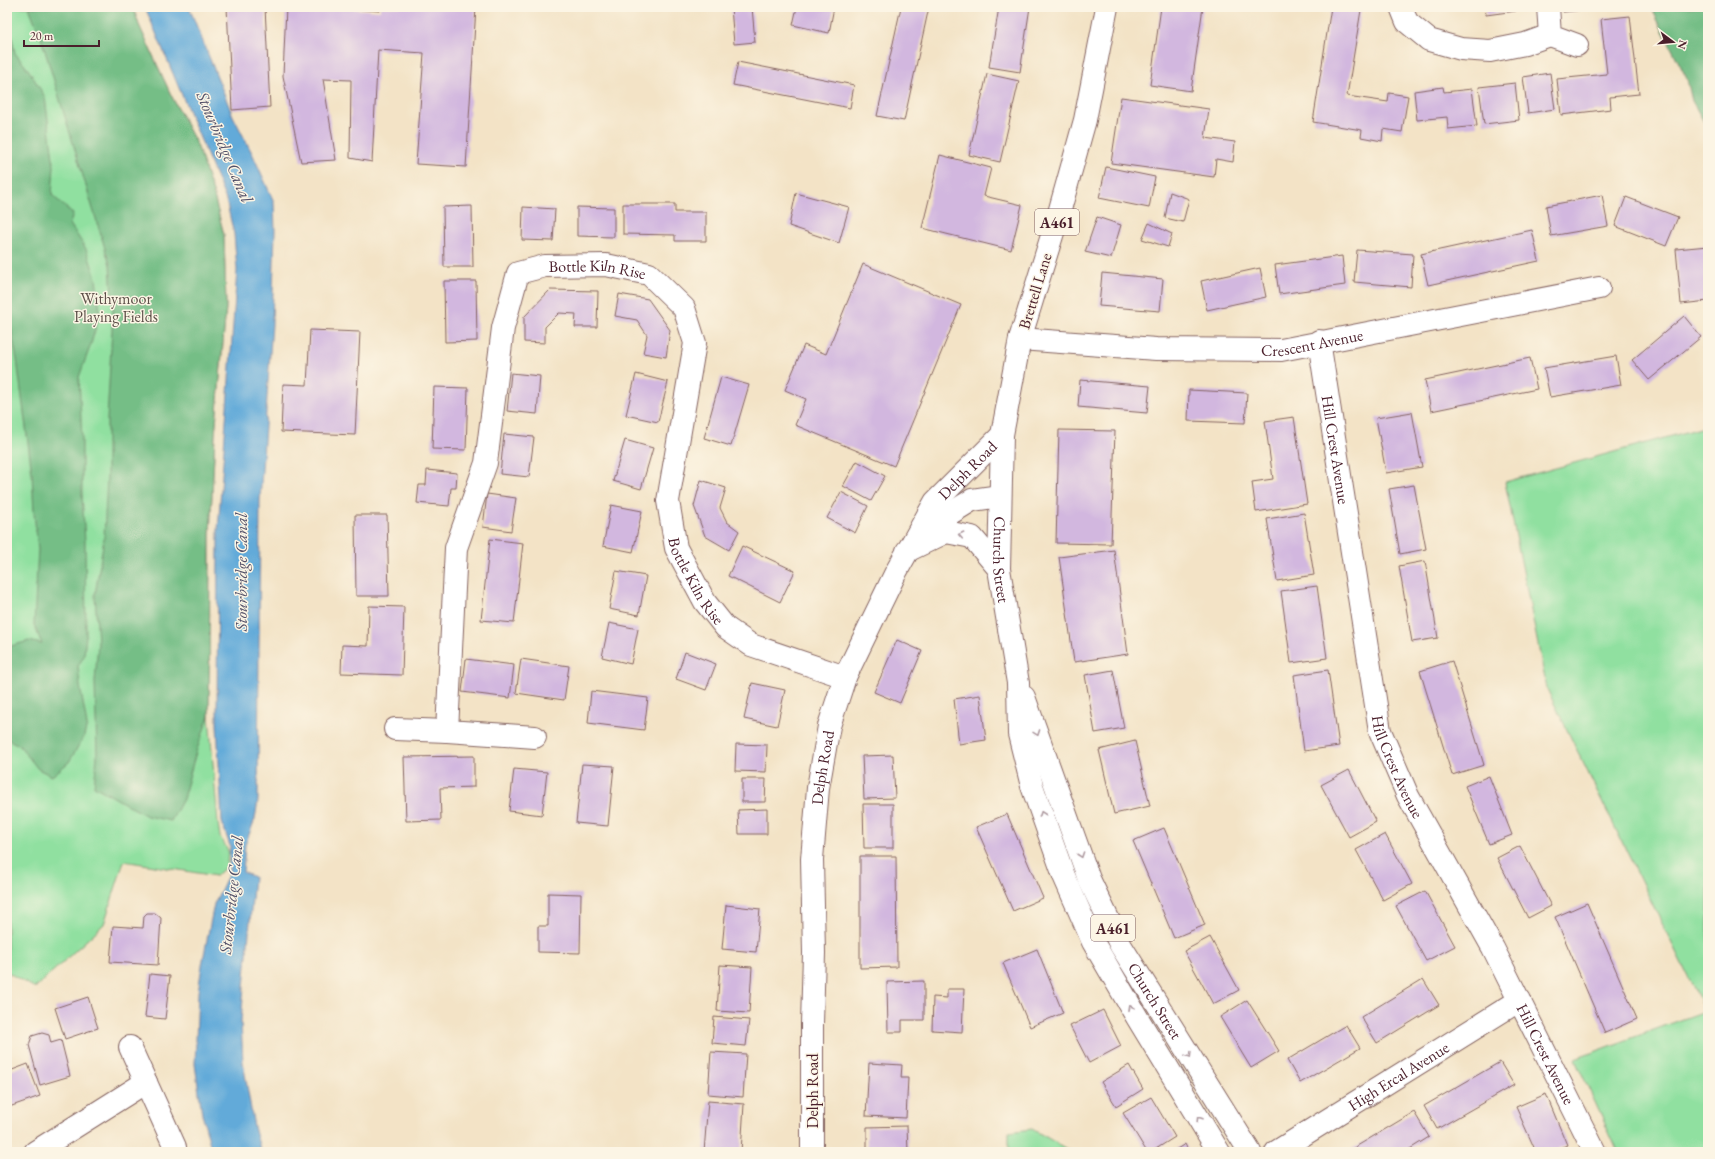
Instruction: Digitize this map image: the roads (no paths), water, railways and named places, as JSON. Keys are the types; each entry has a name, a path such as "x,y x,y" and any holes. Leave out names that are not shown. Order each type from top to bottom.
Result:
{"street":[{"name":"Brettell Lane","path":"1002,435 1020,339 1059,213 1085,120 1107,7"},
{"path":"1401,7 1407,22 1429,40 1461,49 1490,51 1525,44 1550,35 1577,45"},
{"path":"1548,7 1550,35"},
{"name":"Bottle Kiln Rise","path":"447,731 456,548 486,463 503,328 518,274 545,266 606,266 649,274 684,308 695,343 668,501 676,548 704,602 725,627 751,645 845,676"},
{"name":"Crescent Avenue","path":"1020,339 1164,349 1281,350 1319,341 1599,288"},
{"name":"Hill Crest Avenue","path":"1319,341 1380,731 1408,796 1493,948 1595,1152"},
{"name":"Church Street","path":"1002,435 999,569 1018,683 1019,734 1032,786 1064,876 1093,942 1219,1152"},
{"name":"Delph Road","path":"812,1152 812,1024 814,953 812,859 818,788 830,726 845,676 935,502 1002,435"},
{"path":"913,543 972,500 1000,496"},
{"path":"913,543 946,532 972,537 999,569"},
{"name":"Church Street","path":"1018,683 1089,879 1121,946 1250,1152"},
{"path":"395,729 535,737"},
{"name":"High Ercal Avenue","path":"1276,1152 1520,1000"},
{"path":"130,1047 175,1147"},
{"path":"35,1152 146,1082"}],"water":[{"name":"Stourbridge Canal","path":"145,7 189,7 233,116 253,155 274,202 275,231 272,324 260,500 258,800 255,819 245,845 243,872 254,877 241,1021 243,1062 254,1127 261,1152 212,1152 202,1114 195,1064 198,992 202,965 214,904 229,873 230,846 222,822 217,724 218,530 237,270 234,234 226,200"}],"park label":[{"name":"Withymoor Playing Fields","path":"116,307"}]}
